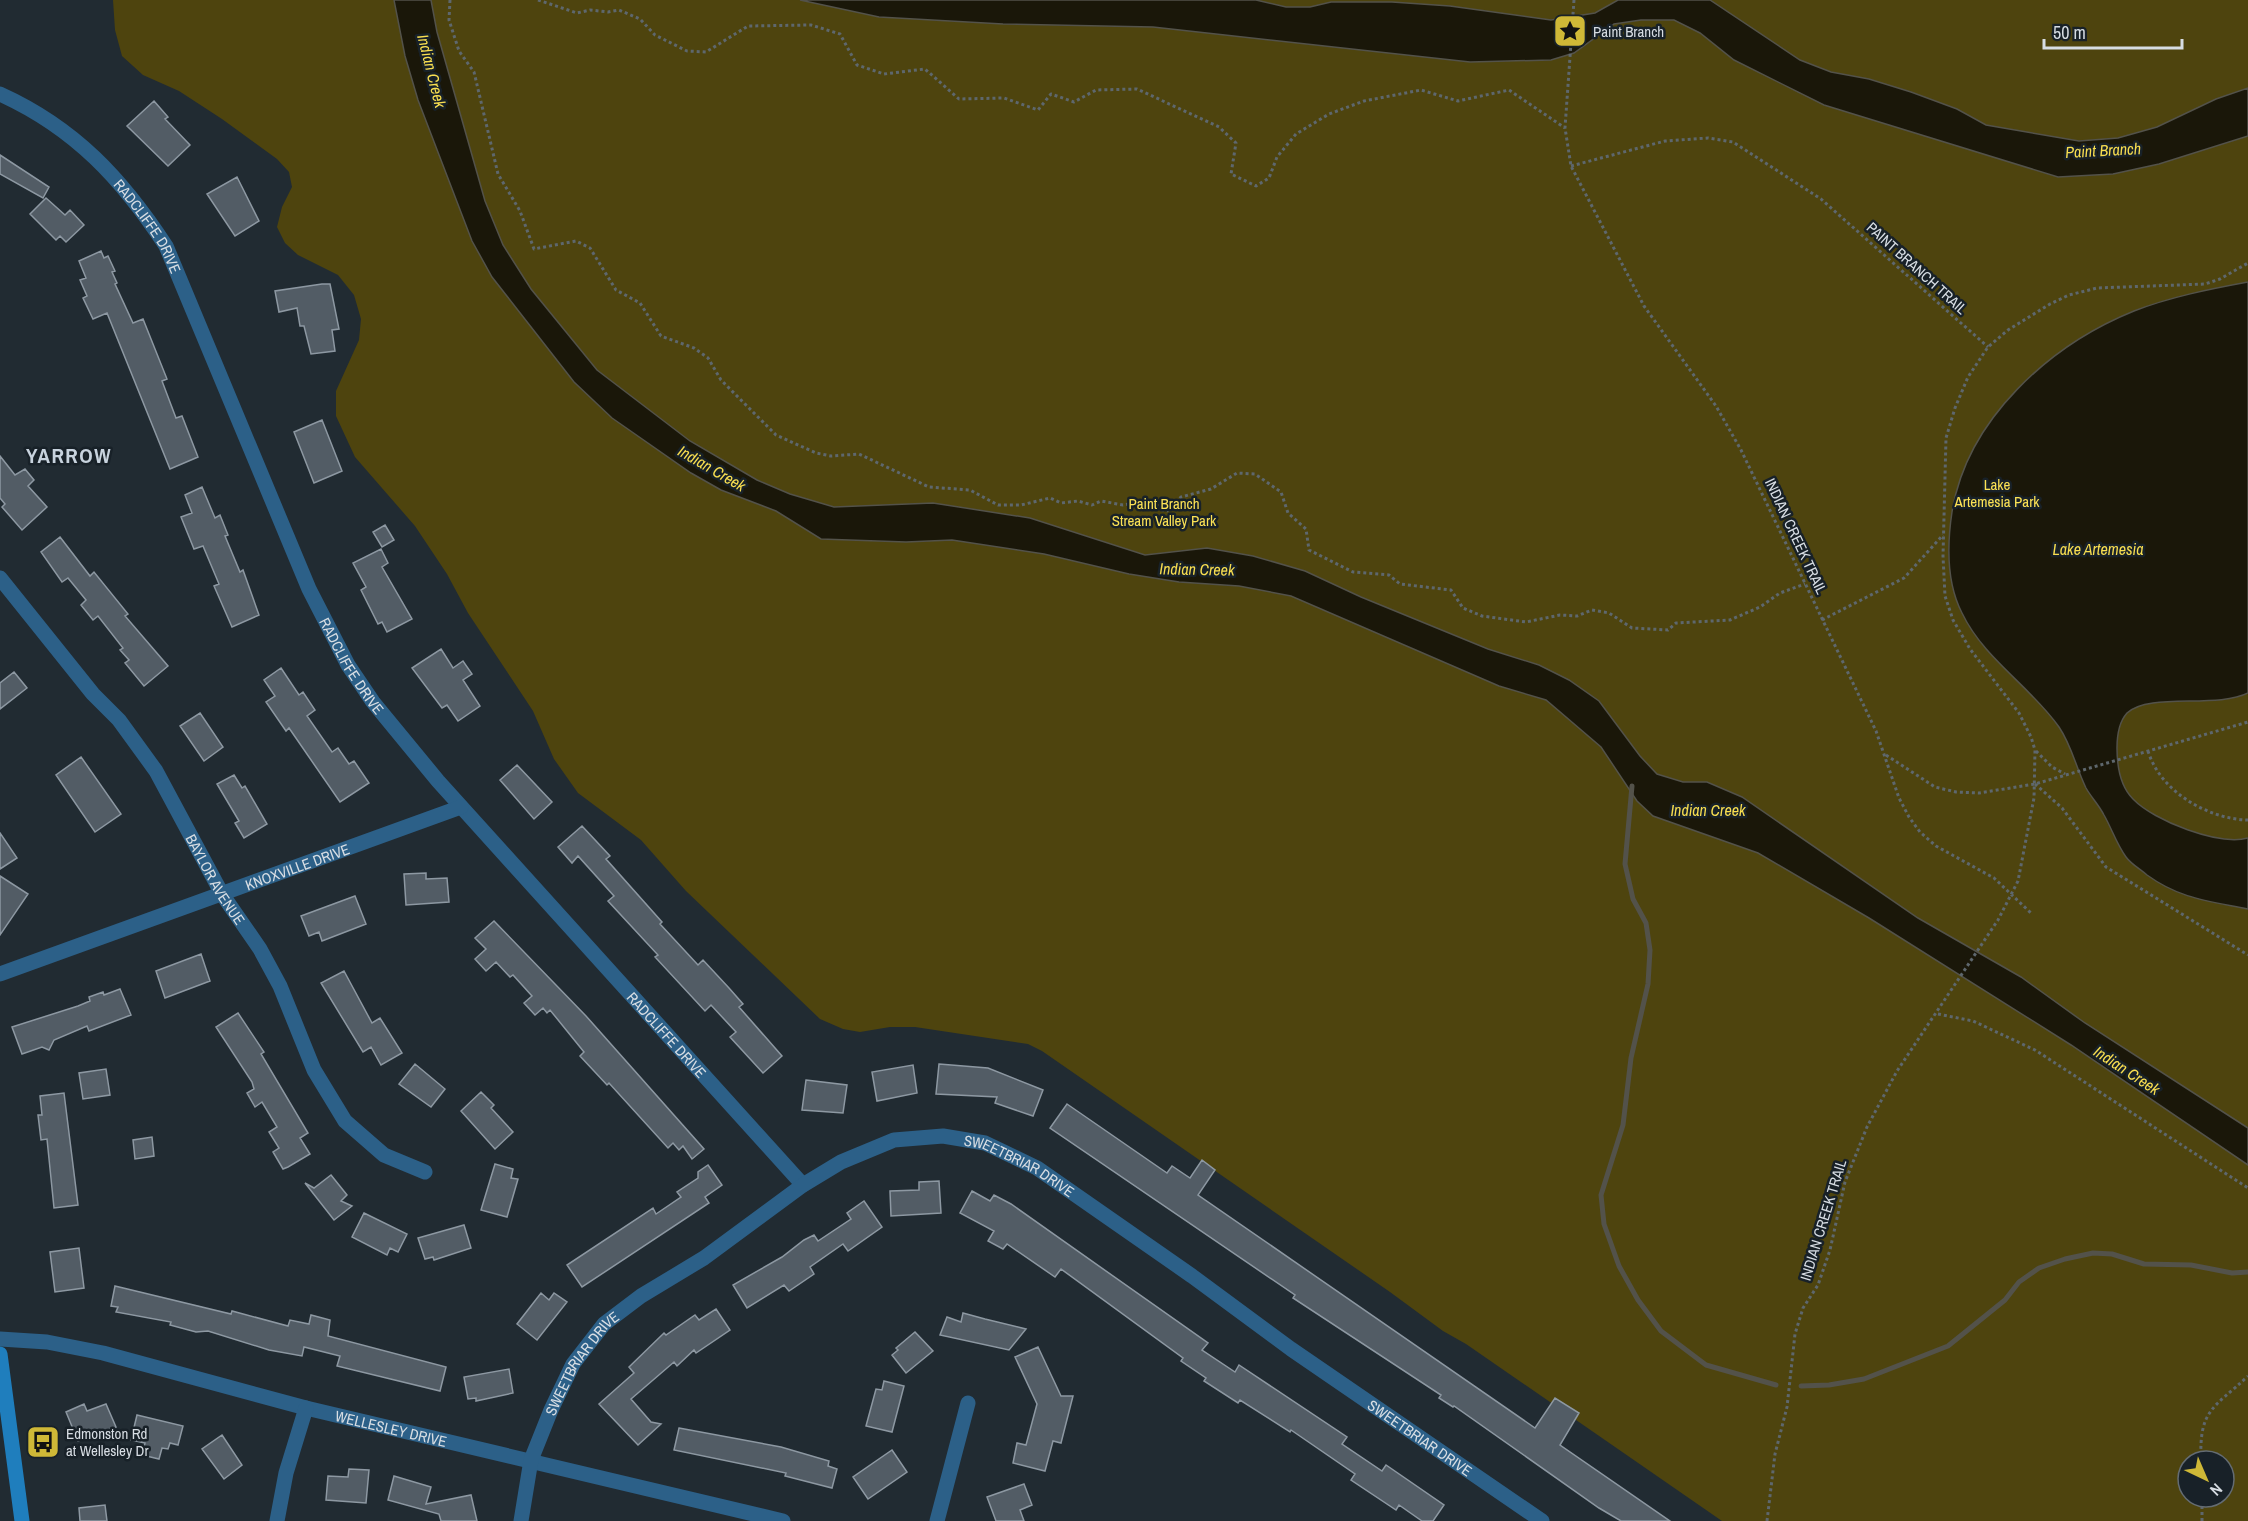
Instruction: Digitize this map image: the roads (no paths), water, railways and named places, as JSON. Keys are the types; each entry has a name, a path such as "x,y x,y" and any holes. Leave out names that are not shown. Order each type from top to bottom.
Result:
{"street":[{"name":"RADCLIFFE DRIVE","path":"0,94 36,112 83,145 137,203 166,246 309,589 339,646 373,702 407,746 461,807 803,1185"},
{"name":"BAYLOR AVENUE","path":"0,578 140,747 156,771 222,894 265,958 290,1008 314,1070 345,1121 384,1155 425,1172"},
{"name":"KNOXVILLE DRIVE","path":"0,974 461,807"},
{"name":"SWEETBRIAR DRIVE","path":"521,1521 531,1460 573,1364 604,1324 642,1296 704,1258 803,1185 841,1162 894,1140 943,1136 985,1143 1008,1152 1037,1168 1192,1276 1291,1349 1542,1521"},
{"name":"WELLESLEY DRIVE","path":"0,1339 47,1342 103,1353 306,1408 783,1521"},
{"path":"0,1354 22,1521"},
{"path":"937,1521 968,1403"},
{"path":"277,1521 286,1473 306,1408"}],"water":[{"name":"Indian Creek","path":"394,0 431,0 437,32 485,201 503,245 531,289 597,370 690,441 757,480 790,494 834,507 933,503 1030,518 1145,555 1207,548 1253,556 1305,571 1361,597 1488,649 1539,665 1569,680 1599,701 1640,756 1657,774 1683,782 1707,782 1742,797 1918,918 2021,977 2085,1023 2248,1128 2248,1165 2071,1045 1869,918 1758,853 1653,816 1637,801 1601,747 1546,700 1499,686 1291,596 1239,586 1179,582 1129,574 1044,554 952,540 906,542 821,539 776,511 721,490 691,473 612,418 574,382 492,277 472,241 418,100 405,56"},
{"path":"800,0 1256,0 1286,7 1310,7 1331,2 1392,2 1450,6 1551,20 1595,13 1618,0 1710,0 1800,60 1831,72 1869,79 1911,92 1957,109 1986,125 2079,141 2118,138 2157,127 2216,99 2248,88 2248,136 2159,164 2113,174 2058,177 1824,105 1734,60 1700,33 1674,20 1641,20 1614,24 1574,53 1551,60 1470,62 1153,27 1003,24 879,17"},
{"name":"Lake Artemesia","path":"2248,282 2248,693 2235,698 2151,703 2137,707 2127,713 2122,721 2117,748 2122,782 2133,799 2156,816 2204,835 2236,840 2248,838 2248,909 2183,894 2159,883 2128,860 2102,811 2086,788 2059,727 2035,698 1982,644 1962,613 1950,576 1949,537 1952,512 1961,478 1975,446 1994,416 2017,389 2043,365 2072,344 2134,311 2176,298"}],"waterway":[{"path":"1632,786 1625,864 1633,899 1646,923 1650,950 1648,984 1631,1058 1623,1125 1601,1195 1604,1224 1619,1266 1638,1300 1661,1331 1706,1365 1776,1385"},
{"path":"1801,1386 1829,1385 1864,1379 1948,1346 2005,1300 2019,1282 2039,1268 2065,1259 2093,1253 2112,1254 2144,1264 2191,1265 2232,1273 2248,1272"}],"place":[{"name":"Paint Branch","path":"1570,31"},
{"name":"Edmonston Rd at Wellesley Dr","path":"43,1442"}],"district":[{"name":"YARROW","path":"69,455"}],"park label":[{"name":"Lake Artemesia Park","path":"1997,492"},
{"name":"Paint Branch Stream Valley Park","path":"1164,512"}]}
